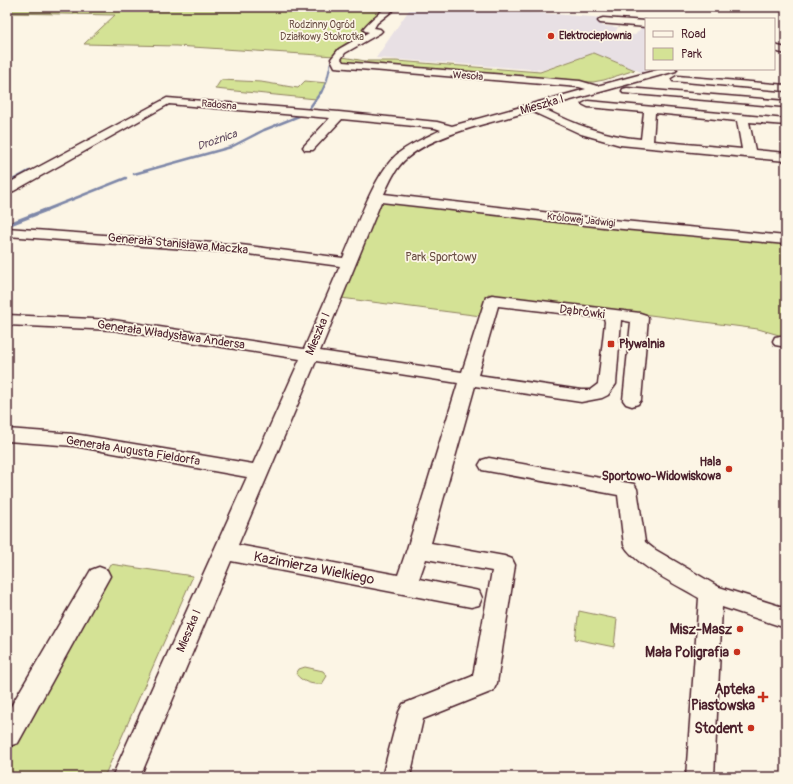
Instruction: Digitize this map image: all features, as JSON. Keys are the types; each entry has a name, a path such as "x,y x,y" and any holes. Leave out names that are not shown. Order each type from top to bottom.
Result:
{"street":[{"name":"Wesoła","path":"393,7 369,26 368,29 376,30 377,32 342,51 336,59 339,65 580,84 596,90"},
{"path":"603,22 645,24"},
{"path":"775,48 786,51"},
{"path":"674,74 786,88"},
{"name":"Mieszka I","path":"126,777 310,355 376,197 389,171 403,155 423,142 451,130 596,90 674,74"},
{"path":"627,91 786,104"},
{"name":"Radosna","path":"7,189 167,100 437,125 451,130"},
{"path":"588,104 786,122"},
{"path":"533,108 593,135 620,141 786,157"},
{"path":"647,144 650,110"},
{"path":"309,147 339,115"},
{"path":"742,118 749,153"},
{"name":"Królowej Jadwigi","path":"376,197 612,224 786,240"},
{"name":"Generała Stanisława Maczka","path":"7,232 241,248 349,263"},
{"name":"Dąbrówki","path":"310,355 468,379 581,396 592,396 602,392 606,384 613,322 611,315 492,300 468,379"},
{"path":"611,315 640,318 632,400"},
{"name":"Generała Władysława Andersa","path":"7,320 113,325 310,355"},
{"path":"405,585 418,549 468,379"},
{"name":"Generała Augusta Fieldorfa","path":"7,435 74,440 258,472"},
{"path":"489,465 627,489 635,545 646,555 711,594 786,618"},
{"path":"396,777 412,712 484,684 504,564 418,549"},
{"name":"Kazimierza Wielkiego","path":"224,551 471,598"},
{"path":"8,735 99,576"},
{"path":"700,777 711,594"}],"shaded area":[{"name":"Elektrociepłownia","path":"411,7 466,7 604,18 602,26 618,27 615,33 635,35 643,26 645,26 645,70 648,70 641,72 594,53 543,70 376,58"}],"green space":[{"name":"Rodzinny Ogród Działkowy Stokrotka","path":"7,7 389,7 365,31 337,49 335,56 176,46 84,44 115,15 7,13"},
{"path":"594,53 635,70 593,82 547,81 345,63 340,59 343,57 365,61 396,61 540,72"},
{"path":"221,80 261,82 298,88 305,81 327,83 316,99 215,89"},
{"name":"Park Sportowy","path":"376,197 786,241 786,337 758,329 488,294 481,316 341,298"},
{"path":"110,564 193,576 104,777 7,777 7,757"},
{"path":"579,611 617,619 614,647 575,639"},
{"path":"305,667 323,671 327,676 322,684 308,682 298,677 296,674 299,669"}],"waterway":[{"name":"Drożnica","path":"330,65 333,56 338,52"},
{"name":"Drożnica","path":"321,93 327,80 330,67"},
{"name":"Drożnica","path":"308,110 321,92"},
{"name":"Drożnica","path":"134,174 231,147 264,130 304,114"},
{"path":"7,183 29,171"},
{"name":"Drożnica","path":"43,211 126,178"},
{"name":"Drożnica","path":"7,225 46,210"}],"place":[{"name":"Elektrociepłownia","path":"551,36"},
{"name":"Pływalnia","path":"611,344"},
{"name":"Hala Sportowo-Widowiskowa","path":"729,469"},
{"name":"Misz-Masz","path":"740,629"},
{"name":"Mała Poligrafia","path":"737,652"},
{"name":"Apteka Piastowska","path":"763,697"},
{"name":"Stodent","path":"751,728"}]}
